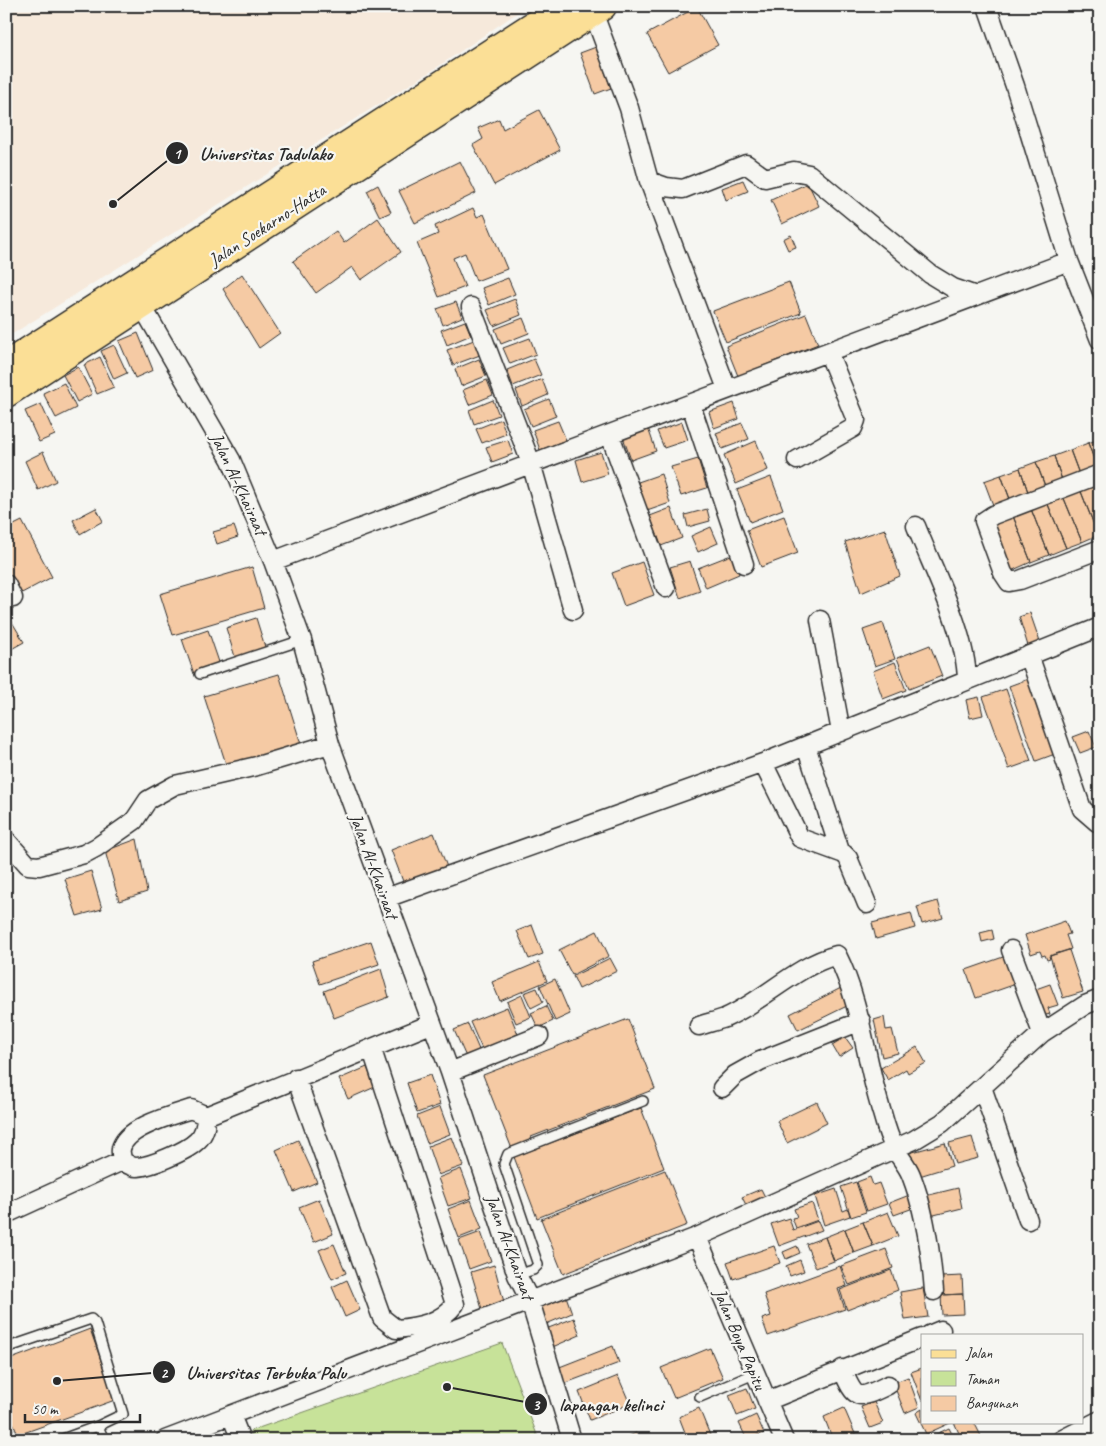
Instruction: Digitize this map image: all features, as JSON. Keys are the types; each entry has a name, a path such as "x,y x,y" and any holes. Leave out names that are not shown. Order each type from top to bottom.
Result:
{"main road":[{"name":"Jalan Soekarno-Hatta","path":"6,366 564,6"},
{"name":"Jalan Soekarno-Hatta","path":"6,393 598,9"}],"street":[{"path":"987,6 1015,86 1069,261 1100,340"},
{"path":"598,9 629,108 649,181 727,388"},
{"path":"649,181 666,187 683,189 746,164 751,166 762,177 768,179 794,171 809,174 930,274 953,288 976,296"},
{"path":"273,561 531,463 610,436 691,405 727,388 1069,261"},
{"name":"Jalan Al-Khairaat","path":"142,306 231,460 273,561 302,640 330,744 450,1072 517,1275 530,1301 572,1440"},
{"path":"471,307 531,463 573,610"},
{"path":"797,460 853,428 856,420 828,352"},
{"path":"691,405 744,564"},
{"path":"610,436 666,588"},
{"path":"1100,474 984,521 1003,573 1009,582 1020,580 1100,549"},
{"path":"916,526 958,633 967,661 967,680"},
{"path":"820,620 841,732"},
{"path":"386,898 764,763 1100,627"},
{"path":"1029,655 1082,810 1097,822 1100,822"},
{"path":"6,840 28,865 39,866 84,854 134,821 148,800 175,785 257,766 330,744"},
{"path":"806,746 840,851"},
{"path":"764,763 800,838 840,851 848,858 867,904"},
{"path":"1011,950 1042,1033"},
{"path":"699,1026 726,1017 796,974 823,959 836,955 849,979 861,1020 881,1112 894,1149 911,1174 925,1224 934,1291"},
{"path":"165,1440 697,1237 894,1149 942,1123 1042,1033 1085,1005 1100,999"},
{"path":"722,1088 735,1075 760,1061 861,1020"},
{"path":"122,1161 121,1148 127,1136 139,1129 191,1109 206,1116 296,1078 372,1050 431,1024"},
{"path":"450,1072 539,1036"},
{"path":"296,1078 382,1318 396,1329 419,1327 446,1316 456,1304 372,1050"},
{"path":"982,1087 1028,1220"},
{"path":"122,1161 133,1167 145,1166 179,1152 197,1141 205,1129 206,1116"},
{"path":"6,1214 122,1161"},
{"name":"Jalan Boya Papitu","path":"697,1237 754,1374 784,1440"},
{"path":"767,1401 921,1338"},
{"path":"842,1369 853,1393 858,1396 868,1394 888,1385"},
{"path":"231,1415 240,1440"},
{"path":"1061,1440 1100,1420"}],"lane":[{"path":"200,674 302,640"},
{"path":"517,1275 533,1270 538,1265 504,1164 508,1154 643,1101"},
{"path":"6,1348 91,1319 95,1323 123,1414 98,1426 60,1440"},
{"path":"700,1397 754,1374"},
{"path":"98,1426 104,1440"},
{"path":"6,1428 11,1440"}],"shaded area":[{"path":"6,6 527,6 433,70 6,338"}],"green space":[{"path":"502,1343 539,1440 253,1440 250,1431"}],"building":[{"path":"697,7 718,45 668,72 647,34"},
{"path":"596,47 611,88 595,94 580,53"},
{"path":"539,110 560,150 494,185 473,145 483,139 478,128 499,119 503,129"},
{"path":"460,161 476,193 415,223 399,191"},
{"path":"743,180 748,191 726,200 722,188"},
{"path":"808,183 819,206 782,224 771,200"},
{"path":"378,185 391,212 380,217 367,191"},
{"path":"473,208 477,217 484,214 507,269 476,281 465,253 453,258 465,287 439,297 417,243 438,234 435,226"},
{"path":"378,218 401,252 361,280 352,267 316,293 293,261 336,231 344,243"},
{"path":"791,235 796,247 788,250 783,239"},
{"path":"242,274 280,333 259,348 223,289"},
{"path":"508,278 515,294 489,305 482,288"},
{"path":"789,282 801,313 726,342 713,311"},
{"path":"515,299 521,315 494,326 487,310"},
{"path":"456,302 462,317 443,325 437,309"},
{"path":"806,314 818,344 738,376 726,346"},
{"path":"523,318 529,333 501,344 495,329"},
{"path":"465,321 471,335 447,345 441,330"},
{"path":"138,333 153,370 135,378 119,341"},
{"path":"530,338 536,354 510,364 503,348"},
{"path":"474,340 480,355 453,365 447,350"},
{"path":"114,345 127,373 114,379 101,351"},
{"path":"100,357 114,387 97,394 84,365"},
{"path":"479,359 486,376 461,386 455,369"},
{"path":"534,359 541,375 513,386 507,370"},
{"path":"78,367 92,394 77,402 63,375"},
{"path":"542,379 548,395 522,406 516,390"},
{"path":"487,380 493,395 469,405 463,390"},
{"path":"64,383 76,408 56,418 43,393"},
{"path":"549,399 556,416 531,426 524,409"},
{"path":"493,400 499,415 474,424 469,410"},
{"path":"734,403 739,419 714,428 709,412"},
{"path":"41,404 55,435 39,442 25,411"},
{"path":"501,419 506,434 482,443 476,429"},
{"path":"558,421 566,440 540,450 533,430"},
{"path":"682,422 688,440 664,448 657,431"},
{"path":"742,423 749,439 722,449 716,433"},
{"path":"648,428 656,451 631,460 623,437"},
{"path":"1100,439 1100,466 1097,467 1088,443"},
{"path":"508,440 513,454 492,462 486,447"},
{"path":"756,441 768,470 736,484 724,455"},
{"path":"1088,443 1097,467 1079,474 1070,450"},
{"path":"1070,450 1079,474 1062,480 1054,456"},
{"path":"43,452 56,481 38,490 25,461"},
{"path":"601,452 608,474 582,482 576,460"},
{"path":"1054,456 1062,480 1045,486 1036,462"},
{"path":"698,459 707,488 681,496 671,467"},
{"path":"1036,462 1045,486 1028,492 1020,468"},
{"path":"1020,468 1028,492 1010,499 1001,475"},
{"path":"661,474 670,503 647,511 638,482"},
{"path":"1001,475 1010,499 993,505 984,481"},
{"path":"771,477 783,509 750,522 737,490"},
{"path":"1096,483 1100,491 1098,535 1080,489"},
{"path":"1080,489 1098,535 1082,542 1063,496"},
{"path":"1063,496 1082,542 1066,548 1047,502"},
{"path":"1047,502 1066,548 1049,555 1031,509"},
{"path":"96,508 103,521 80,534 73,520"},
{"path":"671,508 682,538 661,546 650,516"},
{"path":"707,509 710,521 688,527 685,515"},
{"path":"1031,509 1049,555 1031,562 1013,516"},
{"path":"784,516 798,553 761,567 747,530"},
{"path":"1013,516 1031,562 1011,571 992,525"},
{"path":"22,521 52,577 18,595 6,573 6,529"},
{"path":"234,526 238,537 217,544 213,532"},
{"path":"711,527 718,543 698,552 691,536"},
{"path":"885,529 900,576 861,593 845,542"},
{"path":"731,555 739,574 706,588 698,568"},
{"path":"690,561 700,591 680,598 670,567"},
{"path":"642,562 654,595 624,606 612,573"},
{"path":"252,567 264,608 173,635 160,594"},
{"path":"6,612 24,642 6,652"},
{"path":"1030,613 1040,642 1028,646 1019,617"},
{"path":"256,618 266,650 236,660 226,628"},
{"path":"883,623 895,659 875,666 863,630"},
{"path":"208,630 220,665 194,674 182,639"},
{"path":"930,645 942,676 909,689 897,658"},
{"path":"895,662 906,690 883,699 873,671"},
{"path":"279,674 301,744 227,767 204,696"},
{"path":"1028,679 1055,754 1036,761 1009,686"},
{"path":"1006,689 1031,761 1009,769 983,697"},
{"path":"979,697 983,715 970,718 966,700"},
{"path":"1089,731 1096,747 1080,753 1073,737"},
{"path":"434,833 447,867 404,884 391,850"},
{"path":"137,839 147,892 119,901 105,851"},
{"path":"91,871 102,909 77,916 65,879"},
{"path":"938,901 943,918 922,924 917,907"},
{"path":"911,913 915,928 876,939 872,923"},
{"path":"1065,921 1070,934 1066,935 1071,949 1049,956 1050,959 1047,960 1040,951 1031,954 1025,935"},
{"path":"532,925 543,954 529,959 517,931"},
{"path":"992,930 994,939 982,942 980,933"},
{"path":"597,931 609,956 572,975 559,950"},
{"path":"371,941 379,964 320,984 312,961"},
{"path":"1069,950 1083,992 1063,998 1050,956"},
{"path":"1006,956 1016,984 976,998 966,970"},
{"path":"610,958 617,971 579,989 573,976"},
{"path":"539,962 547,981 500,1001 492,982"},
{"path":"381,969 389,997 334,1018 324,991"},
{"path":"555,979 570,1014 555,1021 540,986"},
{"path":"1050,984 1058,1005 1048,1008 1050,1014 1042,1016 1033,990"},
{"path":"537,988 543,1002 531,1008 524,993"},
{"path":"841,988 849,1005 798,1030 790,1014"},
{"path":"522,995 531,1017 516,1023 507,1002"},
{"path":"546,1006 553,1021 538,1028 531,1013"},
{"path":"507,1007 518,1034 482,1049 470,1022"},
{"path":"884,1017 886,1030 892,1029 898,1053 882,1057 874,1020"},
{"path":"628,1019 655,1089 531,1137 532,1141 512,1149 483,1075"},
{"path":"468,1024 480,1052 466,1057 454,1030"},
{"path":"845,1037 853,1048 839,1057 832,1045"},
{"path":"917,1047 926,1063 908,1073 906,1069 888,1080 881,1068"},
{"path":"367,1067 375,1087 348,1099 339,1079"},
{"path":"430,1075 440,1105 417,1113 407,1083"},
{"path":"817,1102 827,1123 787,1143 777,1121"},
{"path":"440,1107 450,1134 427,1143 417,1116"},
{"path":"641,1108 664,1168 537,1218 514,1157"},
{"path":"452,1137 463,1166 438,1175 428,1146"},
{"path":"972,1137 978,1158 955,1164 949,1143"},
{"path":"298,1140 317,1182 294,1192 276,1150"},
{"path":"945,1143 952,1166 916,1177 909,1153"},
{"path":"461,1169 472,1198 448,1206 438,1178"},
{"path":"665,1170 687,1225 563,1274 541,1219"},
{"path":"870,1177 873,1185 879,1183 887,1204 867,1211 857,1182"},
{"path":"856,1182 866,1212 851,1217 841,1187"},
{"path":"958,1188 962,1208 930,1216 925,1196"},
{"path":"761,1189 766,1199 747,1207 742,1197"},
{"path":"836,1189 843,1211 848,1209 850,1216 824,1225 815,1196"},
{"path":"912,1194 916,1207 894,1215 889,1203"},
{"path":"319,1199 333,1234 314,1242 299,1207"},
{"path":"471,1200 482,1229 459,1238 448,1209"},
{"path":"812,1203 818,1220 796,1228 792,1218 797,1217 794,1209"},
{"path":"888,1212 898,1236 873,1246 863,1222"},
{"path":"789,1218 793,1230 818,1221 822,1230 779,1246 771,1224"},
{"path":"863,1222 873,1246 854,1253 845,1229"},
{"path":"845,1229 854,1253 834,1261 825,1237"},
{"path":"481,1232 491,1261 469,1269 459,1240"},
{"path":"825,1237 834,1261 816,1268 806,1244"},
{"path":"334,1244 346,1273 332,1279 319,1250"},
{"path":"774,1246 780,1263 733,1279 727,1262"},
{"path":"797,1246 800,1253 786,1259 783,1252"},
{"path":"886,1249 893,1268 849,1285 841,1266"},
{"path":"800,1260 804,1271 790,1276 786,1266"},
{"path":"494,1265 504,1302 482,1309 471,1272"},
{"path":"840,1266 847,1286 838,1289 845,1309 768,1336 762,1319 771,1316 764,1294"},
{"path":"891,1270 898,1290 847,1310 840,1290"},
{"path":"962,1276 963,1294 941,1295 941,1277"},
{"path":"347,1280 360,1310 345,1317 332,1287"},
{"path":"923,1288 928,1317 905,1320 900,1292"},
{"path":"963,1294 964,1314 942,1315 941,1295"},
{"path":"566,1296 572,1313 544,1325 537,1308"},
{"path":"574,1318 580,1335 548,1349 541,1331"},
{"path":"90,1329 115,1400 18,1435 6,1407 6,1361"},
{"path":"613,1346 619,1363 563,1384 557,1368"},
{"path":"710,1348 723,1378 674,1398 661,1368"},
{"path":"921,1368 921,1398 911,1372"},
{"path":"618,1376 630,1404 590,1420 579,1392"},
{"path":"908,1377 919,1407 905,1413 893,1383"},
{"path":"747,1388 755,1409 737,1416 729,1395"},
{"path":"874,1402 883,1423 870,1428 861,1407"},
{"path":"699,1408 712,1440 688,1440 679,1417"},
{"path":"844,1408 856,1436 846,1440 833,1440 824,1417"},
{"path":"921,1410 921,1424 916,1413"},
{"path":"756,1415 764,1433 747,1440 739,1423"},
{"path":"921,1424 948,1424 926,1434"},
{"path":"955,1424 975,1424 983,1440 962,1440"},
{"path":"949,1428 955,1440 926,1440 926,1439"},
{"path":"636,1433 639,1440 619,1440"}],"place":[{"name":"Universitas Tadulako","path":"113,204"},
{"name":"Universitas Terbuka Palu","path":"57,1381"},
{"name":"lapangan kelinci","path":"447,1387"}]}
